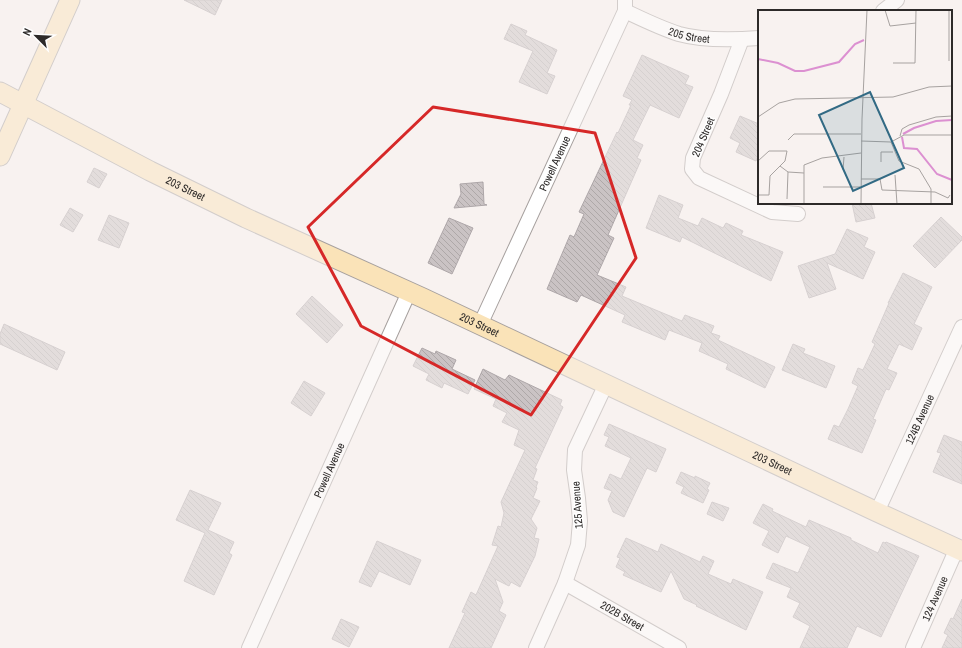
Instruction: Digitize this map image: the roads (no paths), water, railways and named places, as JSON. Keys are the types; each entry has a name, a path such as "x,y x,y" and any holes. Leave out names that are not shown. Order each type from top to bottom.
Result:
{"main road":[{"path":"0,156 70,0"},
{"name":"203 Street","path":"0,92 154,173 246,218 480,325 960,550"}],"street":[{"path":"884,10 897,0"},
{"name":"205 Street","path":"625,6 679,34 697,38 758,38"},
{"name":"Powell Avenue","path":"480,325 625,6"},
{"name":"204 Street","path":"742,39 721,94 693,158 692,169 699,178 772,212 798,214"},
{"name":"Powell Avenue","path":"249,648 409,292"},
{"name":"124B Avenue","path":"877,512 962,327"},
{"name":"125 Avenue","path":"536,648 565,583 578,545 580,521 574,470 575,450 606,384"},
{"name":"124 Avenue","path":"913,648 960,550"},
{"name":"202B Street","path":"565,583 679,648"}]}
